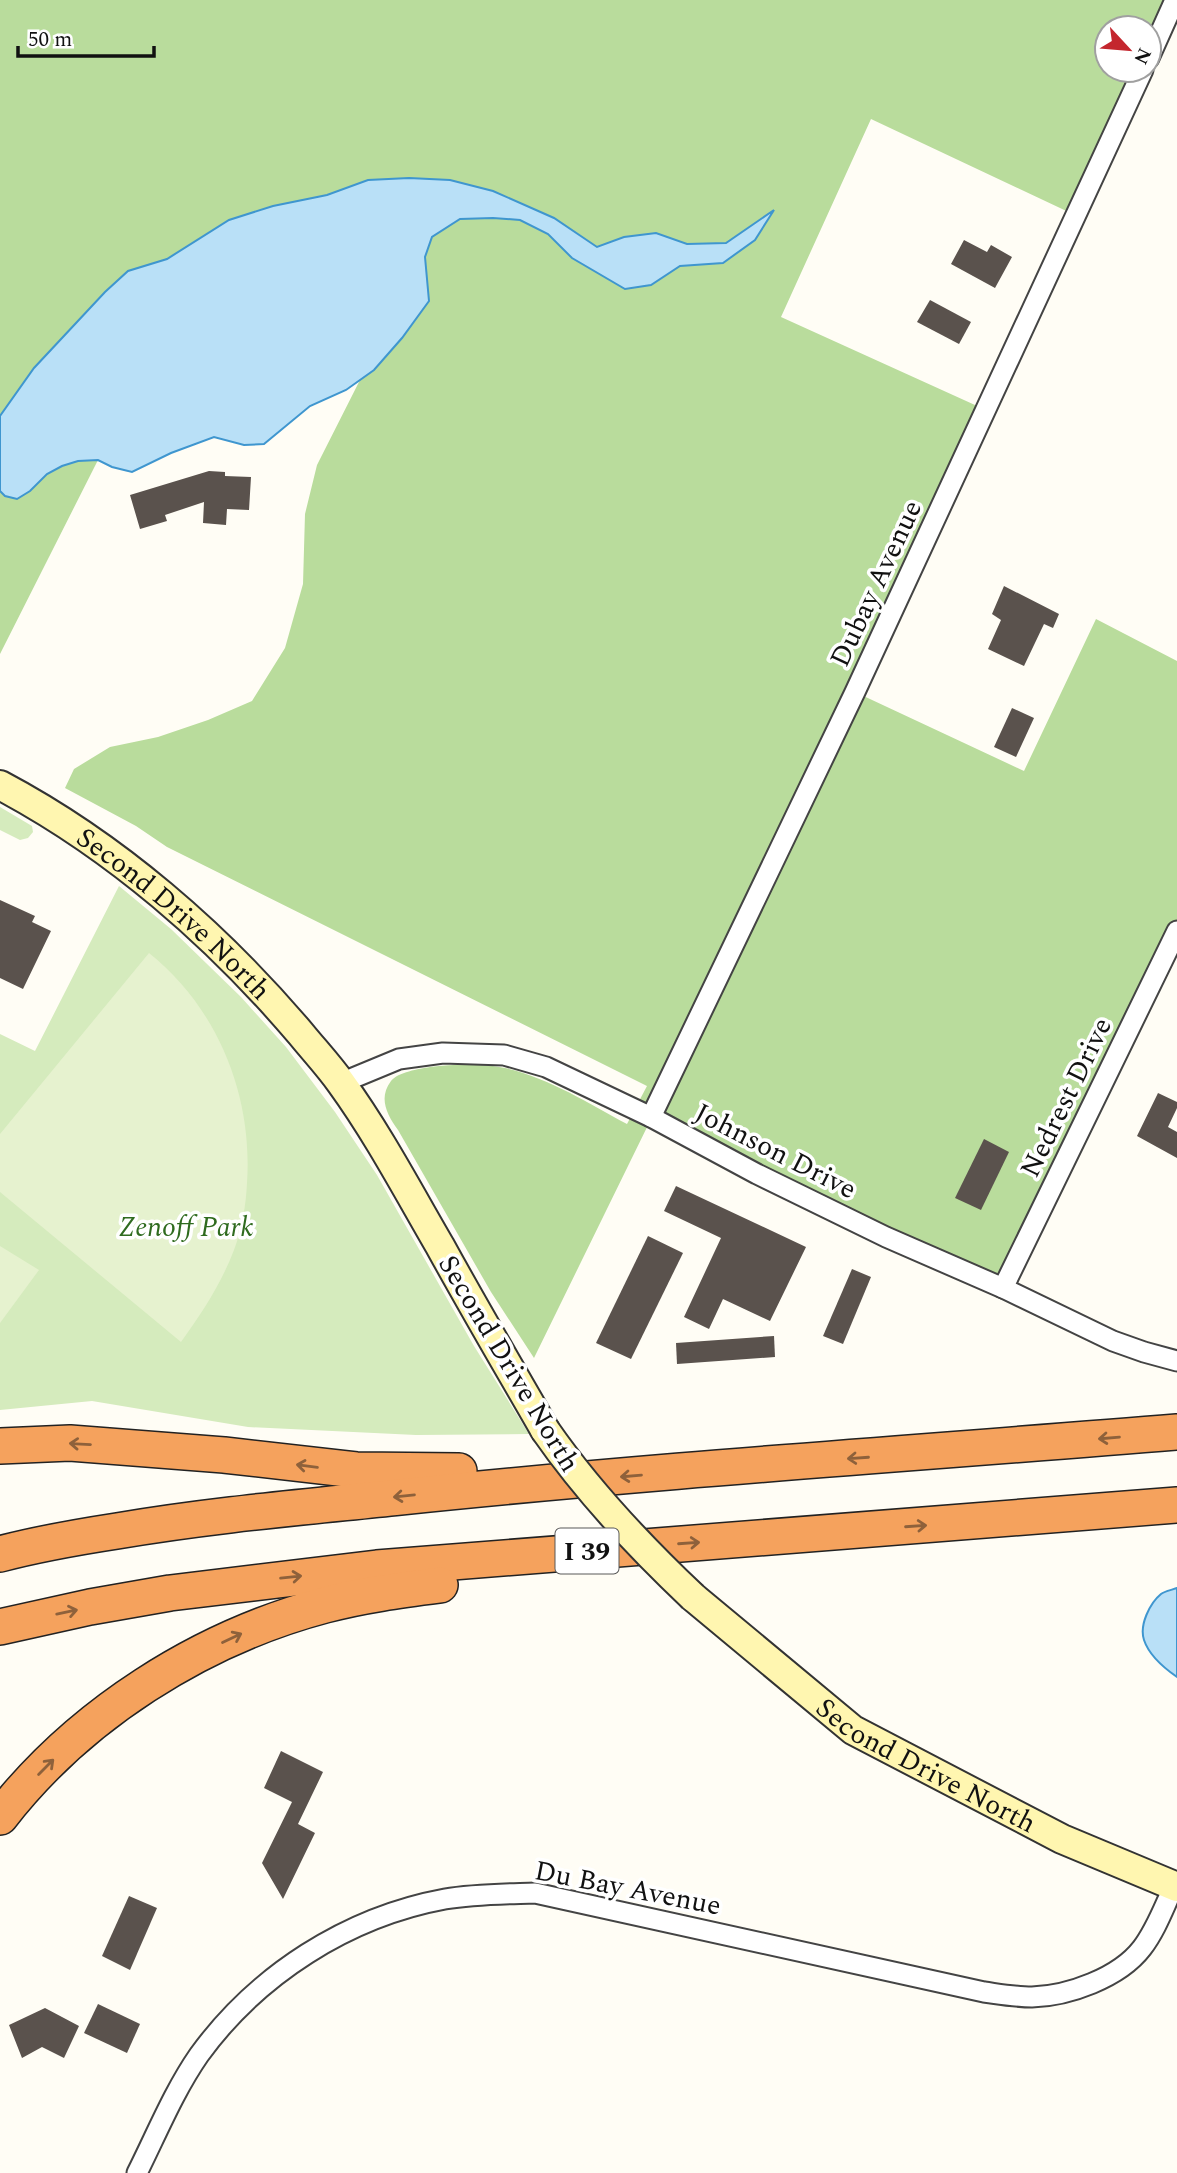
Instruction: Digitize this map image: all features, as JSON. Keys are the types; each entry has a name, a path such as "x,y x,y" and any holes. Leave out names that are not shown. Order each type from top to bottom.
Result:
{"highway":[{"path":"0,1554 26,1547 195,1518 485,1488 1177,1432"},
{"path":"0,1446 70,1443 223,1455 356,1470 519,1471 570,1481"},
{"name":"I 39","path":"0,1627 170,1592 377,1568 1177,1505"},
{"path":"0,1817 50,1762 107,1713 150,1684 234,1637 325,1605 396,1591 610,1565 654,1546"}],"street":[{"path":"1163,27 1175,0"},
{"name":"Dubay Avenue","path":"652,1117 866,669 1137,84"},
{"name":"Second Drive North","path":"0,785 55,817 122,864 180,911 254,981 341,1083 390,1158 545,1430 593,1493 663,1569 853,1730 1062,1839 1176,1887"},
{"name":"Nedrest Drive","path":"1003,1288 1177,931"},
{"name":"Johnson Drive","path":"341,1083 399,1059 443,1053 504,1055 546,1067 652,1117 768,1180 886,1237 1003,1288 1113,1341 1177,1361"},
{"name":"Du Bay Avenue","path":"137,2173 177,2091 199,2056 251,1997 293,1963 328,1941 358,1926 404,1909 444,1899 486,1894 535,1894 984,1992 1031,1997 1056,1995 1080,1988 1103,1979 1124,1965 1141,1950 1176,1887"}],"green space":[{"path":"0,0 1175,0 1163,27 1163,14 1093,14 1093,84 1137,84 1077,216 871,119 781,317 986,410 855,692 1024,771 1096,619 1177,661 1177,933 1003,1288 652,1117 534,1358 491,1292 390,1118 385,1100 387,1087 398,1075 409,1071 439,1066 496,1066 521,1072 553,1085 627,1124 647,1086 167,847 136,826 65,788 74,769 110,747 158,737 252,701 285,648 303,584 305,514 317,465 361,378 390,352 429,301 425,257 432,237 460,219 520,219 548,234 572,258 651,285 680,266 723,263 772,212 727,243 687,244 656,233 624,237 597,247 554,218 492,191 450,180 368,180 327,195 273,206 229,220 167,259 128,271 34,368 0,416"},
{"path":"98,460 0,654 0,491 5,496 30,491 47,474 62,466 78,461"},
{"path":"0,807 32,826 33,832 28,838 20,840 0,830"},
{"name":"Zenoff Park","path":"119,886 171,929 241,997 286,1047 335,1112 377,1175 474,1346 529,1434 416,1435 248,1427 92,1401 0,1410 0,1034 35,1051"},
{"path":"149,953 173,975 212,1027 237,1086 247,1150 246,1200 237,1242 217,1286 181,1342 0,1192 0,1134"},
{"path":"0,1246 39,1270 0,1323"}],"water":[{"path":"368,180 450,180 493,191 554,218 597,247 624,237 656,233 687,244 726,243 774,210 755,240 723,263 680,266 651,285 625,289 572,258 548,234 520,220 460,219 432,237 425,257 429,301 402,338 374,370 346,390 310,406 264,444 244,445 214,437 171,453 132,472 98,460 78,461 47,474 30,491 17,499 5,496 0,491 0,416 34,368 128,271 167,259 229,220 273,206 327,195"},
{"path":"1177,1588 1177,1677 1153,1656 1146,1646 1143,1628 1146,1615 1157,1598"}],"building":[{"path":"964,240 987,252 991,245 1012,257 995,288 951,264"},
{"path":"930,300 971,322 959,344 917,322"},
{"path":"209,471 225,472 225,476 251,477 249,510 227,509 226,525 203,523 204,502 165,515 167,521 140,529 130,495"},
{"path":"1004,586 1059,614 1053,628 1044,624 1024,666 988,649 1001,620 992,614"},
{"path":"1012,708 1034,718 1016,757 994,747"},
{"path":"0,900 35,916 32,922 51,931 23,989 0,978"},
{"path":"1158,1093 1177,1102 1168,1127 1177,1132 1177,1158 1137,1136"},
{"path":"984,1139 1009,1152 981,1210 955,1198"},
{"path":"676,1186 806,1247 770,1321 723,1299 709,1329 684,1317 721,1238 664,1211"},
{"path":"648,1236 683,1253 631,1359 596,1343"},
{"path":"852,1269 871,1277 843,1344 823,1336"},
{"path":"774,1336 775,1357 677,1364 676,1343"},
{"path":"281,1751 323,1772 298,1824 315,1833 283,1899 262,1863 292,1802 264,1788"},
{"path":"129,1896 157,1908 130,1970 102,1956"},
{"path":"98,2004 140,2024 127,2053 84,2033"},
{"path":"45,2008 79,2026 64,2058 42,2047 22,2058 9,2025"}]}
